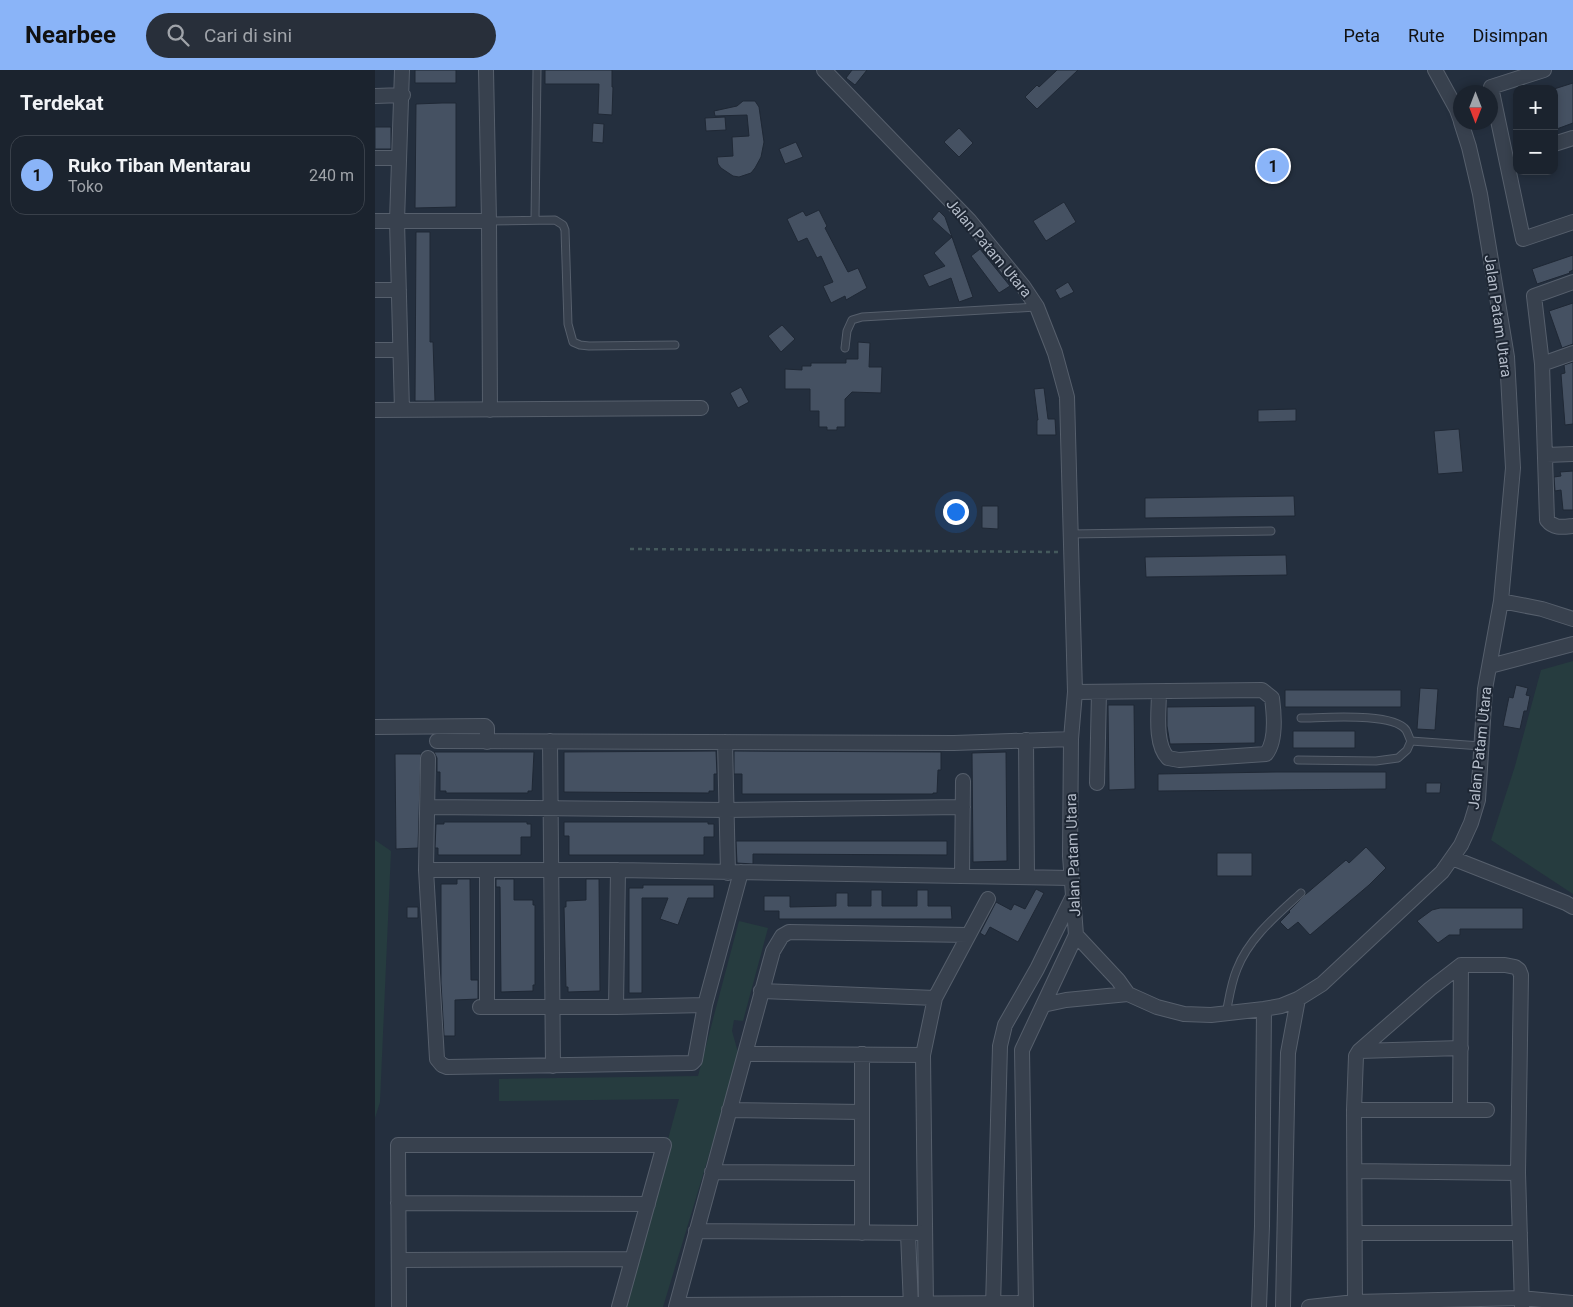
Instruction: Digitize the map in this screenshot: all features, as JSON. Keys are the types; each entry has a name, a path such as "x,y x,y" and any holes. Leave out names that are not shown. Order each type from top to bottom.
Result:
{"street":[{"path":"402,410 397,221 403,70"},
{"path":"486,70 490,410"},
{"name":"Jalan Patam Utara","path":"824,70 969,220 1023,286 1037,307 1055,353 1067,397 1075,692 1071,739 1071,878 1076,935 1118,980 1128,994 1157,1007 1184,1014 1226,1014 1281,1006 1298,999 1322,984 1442,872 1461,845 1478,800 1485,689 1501,600 1513,468 1507,357 1480,194 1464,130"},
{"name":"Jalan Patam Utara","path":"1435,70 1453,103"},
{"path":"1544,70 1491,87 1512,158 1523,239 1573,222"},
{"path":"375,96 403,95"},
{"path":"1558,143 1573,138"},
{"path":"375,158 399,158"},
{"path":"375,221 489,221"},
{"path":"1573,282 1534,296 1542,364 1547,520 1553,526 1573,526"},
{"path":"375,290 399,290"},
{"path":"375,350 401,350"},
{"path":"1542,364 1573,353"},
{"path":"375,410 701,408"},
{"path":"1546,455 1573,454"},
{"path":"1501,600 1542,609 1573,619"},
{"path":"1490,666 1573,644"},
{"path":"1075,692 1262,690 1272,698 1273,704 1273,736 1269,750 1266,754 1179,760 1167,758 1161,748 1159,737 1159,692"},
{"path":"1097,784 1099,692"},
{"path":"375,727 485,726 487,728 487,742"},
{"path":"437,741 954,742 1071,739"},
{"path":"1026,740 1027,877"},
{"path":"550,741 553,1066"},
{"path":"428,758 426,870 437,1059 439,1062 447,1067 692,1063 695,1060 705,1005 735,873 726,810 725,742"},
{"path":"962,876 963,781"},
{"path":"427,807 726,810 963,807"},
{"path":"1452,858 1566,903 1573,908"},
{"path":"426,870 618,870 1071,878"},
{"path":"487,870 484,1006 616,1007 705,1005"},
{"path":"616,1007 618,870"},
{"path":"993,1305 998,1176 1000,1046 1005,1025 1037,969 1074,896"},
{"path":"926,1305 923,1055 935,998 988,899"},
{"path":"969,934 789,932 782,936 773,951 761,991 746,1054 676,1306 1026,1305 1022,1050 1076,935"},
{"path":"1460,1110 1461,965"},
{"path":"1355,1305 1354,1110 1356,1056 1359,1051 1430,989 1461,965 1505,965 1519,970 1521,975 1519,1173 1522,1303"},
{"path":"761,991 935,998"},
{"path":"1043,1005 1066,1000 1128,994"},
{"path":"1283,1307 1288,1053 1298,999"},
{"path":"1259,1307 1262,1226 1264,1009"},
{"path":"1359,1051 1461,1048"},
{"path":"746,1054 923,1055"},
{"path":"862,1054 862,1233"},
{"path":"729,1110 862,1112"},
{"path":"1354,1110 1487,1110"},
{"path":"399,1307 398,1145 664,1145 619,1307"},
{"path":"1355,1171 1519,1173"},
{"path":"712,1172 862,1173"},
{"path":"398,1203 648,1204"},
{"path":"696,1231 925,1233"},
{"path":"908,1233 911,1305"},
{"path":"1355,1233 1520,1234"},
{"path":"399,1260 633,1259"},
{"path":"1309,1307 1573,1303"}],"lane":[{"path":"535,220 537,70"},
{"path":"489,221 555,220 563,224 565,230 568,324 573,342 589,346 675,345"},
{"path":"845,348 847,331 852,320 862,317 1037,307"},
{"path":"1070,534 1271,531"},
{"path":"1298,760 1376,761 1398,758 1407,750 1411,741 1406,729 1392,721 1366,717 1301,718"},
{"path":"1411,741 1481,746"},
{"path":"1226,1014 1236,970 1242,957 1263,930 1301,893"}],"path":[{"path":"630,549 1072,552"}],"green space":[{"path":"1573,661 1573,894 1491,840 1515,766 1541,670"},
{"path":"375,840 391,851 380,1102 375,1118"},
{"path":"739,921 768,928 743,1021 734,1020 732,1031 739,1056 663,1307 622,1307 679,1099 499,1101 499,1079 698,1076"}],"building":[{"path":"415,70 456,70 456,83 415,83"},
{"path":"545,70 612,70 612,115 598,114 599,84 545,84"},
{"path":"852,70 867,70 855,85 846,78"},
{"path":"1057,70 1078,70 1037,109 1025,97"},
{"path":"1573,83 1573,123 1558,129 1558,88"},
{"path":"743,101 755,101 759,107 764,142 761,157 755,168 751,173 739,177 733,176 721,168 717,157 733,156 732,137 749,136 747,115 715,116 714,111 737,106"},
{"path":"456,103 456,207 415,208 416,104"},
{"path":"725,117 726,130 706,131 705,118"},
{"path":"593,123 604,124 603,143 592,142"},
{"path":"375,127 391,127 391,149 375,149"},
{"path":"959,128 973,143 959,157 944,142"},
{"path":"796,142 803,157 785,164 779,149"},
{"path":"1064,202 1076,222 1046,241 1033,221"},
{"path":"819,210 827,226 825,228 848,272 858,268 867,288 846,300 845,296 831,303 823,286 833,282 821,256 817,258 807,238 798,242 787,219 803,211 806,216"},
{"path":"939,211 945,217 952,237 932,219"},
{"path":"416,232 430,232 430,342 433,342 435,401 415,401"},
{"path":"952,237 973,297 959,302 951,278 929,287 923,275 945,266 934,253"},
{"path":"980,249 1010,286 999,293 971,256"},
{"path":"1573,255 1573,270 1570,273 1537,284 1532,269"},
{"path":"1068,282 1074,292 1060,299 1055,290"},
{"path":"1573,303 1573,344 1562,348 1549,311"},
{"path":"782,325 795,339 781,352 768,336"},
{"path":"858,342 870,343 869,367 882,367 881,393 852,392 845,399 845,427 837,427 837,430 827,430 827,427 819,427 819,411 810,411 810,389 785,389 785,369 802,370 802,366 811,366 811,363 846,363 846,359 858,359"},
{"path":"1573,362 1573,424 1565,425 1561,374 1565,373 1564,365"},
{"path":"741,387 749,402 738,408 730,393"},
{"path":"1044,388 1048,419 1055,419 1056,435 1037,435 1038,420 1034,389"},
{"path":"1296,409 1296,421 1258,422 1258,410"},
{"path":"1459,429 1463,472 1438,474 1434,431"},
{"path":"1573,471 1573,510 1563,510 1561,490 1555,491 1554,477 1561,476 1560,472"},
{"path":"1294,496 1295,516 1145,518 1145,498"},
{"path":"982,506 998,506 998,529 982,528"},
{"path":"1286,555 1287,575 1146,577 1145,557"},
{"path":"1516,685 1528,688 1526,695 1530,696 1520,729 1503,726 1509,697 1513,698"},
{"path":"1420,688 1438,689 1435,730 1417,729"},
{"path":"1285,690 1401,690 1401,707 1285,707"},
{"path":"1108,705 1134,705 1135,789 1109,790"},
{"path":"1255,706 1255,743 1170,744 1167,726 1167,707"},
{"path":"1293,731 1355,731 1355,748 1293,748"},
{"path":"716,751 717,774 714,774 714,791 709,791 709,793 564,792 564,752"},
{"path":"734,751 941,752 941,770 938,770 937,793 933,794 742,794 742,774 734,774"},
{"path":"434,752 534,752 532,791 528,791 528,793 446,793 446,791 440,791 440,772 437,772 437,758"},
{"path":"1006,752 1007,861 973,862 972,753"},
{"path":"395,754 421,754 418,848 396,849"},
{"path":"1386,772 1386,789 1158,791 1158,774"},
{"path":"1426,783 1441,783 1440,793 1426,793"},
{"path":"444,822 527,822 527,824 531,824 531,837 521,837 521,855 438,855 438,848 435,848 436,824 444,824"},
{"path":"564,822 708,822 708,824 714,824 714,837 704,837 704,855 569,855 569,836 564,836"},
{"path":"736,841 947,841 947,855 753,854 753,864 737,863"},
{"path":"1366,847 1386,868 1369,885 1310,935 1298,922 1288,930 1280,922 1306,894 1346,860 1349,863"},
{"path":"1217,853 1252,853 1252,876 1217,876"},
{"path":"457,879 470,879 471,980 478,980 478,999 455,1000 455,1036 444,1036 441,983 441,884 457,884"},
{"path":"496,879 514,879 514,900 533,900 533,905 535,905 535,985 533,985 533,991 501,992 500,887 496,887"},
{"path":"586,879 599,879 600,991 568,992 568,987 566,987 564,907 566,907 566,901 586,900"},
{"path":"643,885 714,885 714,898 688,898 678,925 660,919 668,898 642,898 642,993 629,993 629,888 643,888"},
{"path":"1036,889 1044,893 1018,942 990,927 985,936 980,933 996,902 1011,910 1014,904 1025,909"},
{"path":"871,890 882,890 882,906 917,906 917,890 928,890 928,906 951,906 952,919 779,919 779,911 764,911 764,896 790,896 790,907 836,906 836,893 848,893 848,906 871,906"},
{"path":"407,907 418,907 418,918 407,918"},
{"path":"1440,908 1523,908 1523,929 1460,929 1460,935 1449,935 1438,943 1417,921 1432,910"}],"place":[{"name":"Ruko Tiban Mentarau","path":"1273,166"}]}
